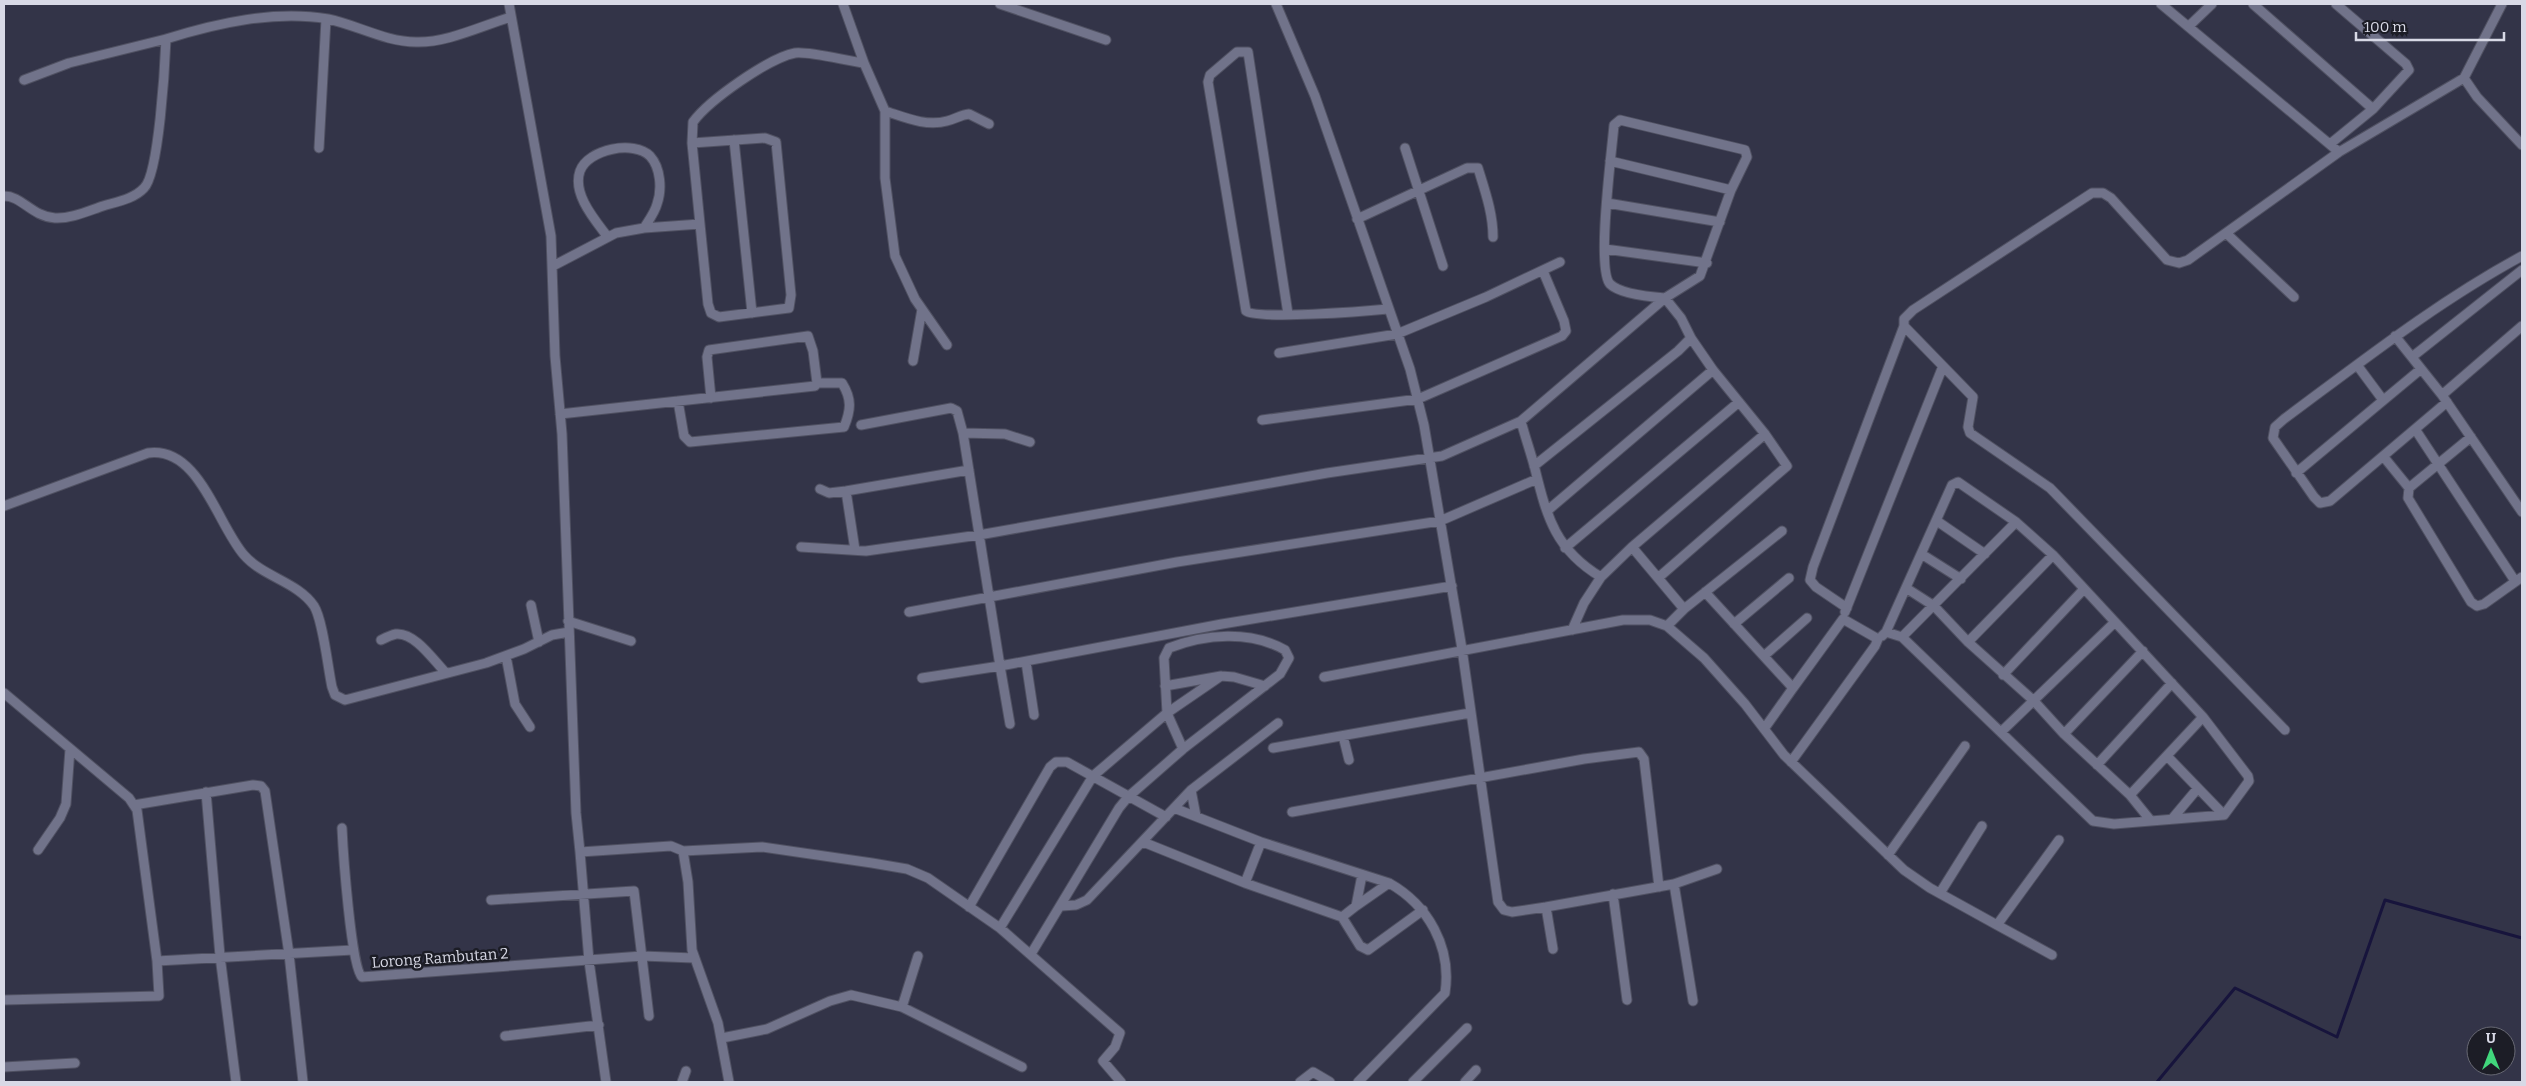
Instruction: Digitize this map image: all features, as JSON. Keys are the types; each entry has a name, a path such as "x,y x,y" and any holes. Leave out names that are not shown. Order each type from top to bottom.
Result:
{"street":[{"path":"509,4 537,163 548,210 553,266 555,356 560,414 576,813 582,894 606,1082"},
{"path":"1000,4 1106,40"},
{"path":"1276,4 1315,96 1410,369 1418,399 1431,458 1452,586 1479,778 1500,905 1504,910 1512,912 1546,907 1674,884 1717,869"},
{"path":"2161,4 2339,152"},
{"path":"2189,26 2212,4"},
{"path":"2253,4 2373,109"},
{"path":"2330,144 2373,109 2409,70 2406,64 2336,4"},
{"path":"1847,608 1816,587 1810,580 1813,567 1904,326 1906,315 2092,193 2102,193 2111,198 2167,260 2179,263 2188,260 2339,152 2464,78 2502,4"},
{"path":"844,5 864,63 885,111 885,178 895,256 915,299 947,345"},
{"path":"24,80 69,63 207,27 274,17 326,19 414,42 438,40 511,16"},
{"path":"319,148 326,19"},
{"path":"4,196 15,197 31,211 58,218 87,212 137,194 145,188 154,163 166,38"},
{"path":"1288,314 1248,52 1241,50 1236,52 1210,75 1208,82 1244,308 1253,314 1288,314 1388,310"},
{"path":"692,143 771,139 777,146 792,300 789,308 719,317 711,313 708,304 692,143 693,122 737,84 770,63 796,53 864,63"},
{"path":"2464,78 2477,97 2522,145"},
{"path":"885,111 912,120 932,123 947,121 960,115 970,114 989,124"},
{"path":"801,547 866,551 979,535 1327,473 1431,458 1442,456 1521,420 1665,298 1695,282 1704,272 1731,190 1747,157 1745,150 1620,120 1614,125 1606,203 1605,249 1607,278 1611,285 1641,296 1665,298 1681,318 1691,338 1713,370 1787,463 1787,467 1658,578"},
{"path":"734,140 752,313"},
{"path":"607,236 583,199 580,172 587,160 618,148 640,150 650,156 658,171 660,187 657,204 644,228"},
{"path":"1405,148 1443,266"},
{"path":"1610,161 1731,190"},
{"path":"1358,219 1467,168 1478,168 1493,222 1493,237"},
{"path":"1606,203 1720,222"},
{"path":"553,266 607,236 644,228 700,224"},
{"path":"2226,233 2294,297"},
{"path":"1605,249 1707,263"},
{"path":"2522,256 2487,275 2395,336 2275,427 2273,438 2296,473 2320,503 2330,501 2415,429 2445,398 2522,326"},
{"path":"1278,353 1397,334 1560,262"},
{"path":"2412,358 2522,270"},
{"path":"1262,420 1418,399 1562,336 1566,331 1564,321 1543,271"},
{"path":"913,361 922,309"},
{"path":"1904,326 1973,397 1968,427 1970,432 2050,488 2285,730"},
{"path":"711,398 707,357 709,350 713,349 808,336 813,351 817,383"},
{"path":"2395,336 2445,398 2522,512"},
{"path":"1534,466 1662,364 1691,338"},
{"path":"2357,365 2383,400"},
{"path":"1764,729 1842,619 1943,366"},
{"path":"1547,511 1713,370"},
{"path":"2296,473 2421,370"},
{"path":"560,414 678,401 810,388 817,383 842,383 848,393 849,415 844,427 690,442 684,436 678,401"},
{"path":"1565,548 1739,402"},
{"path":"861,425 951,408 957,411 963,433 1010,724"},
{"path":"1521,420 1547,511 1558,538 1565,548 1586,568 1602,577"},
{"path":"2415,429 2438,462 2519,579 2484,604 2477,606 2471,602 2408,498 2409,488 2438,462 2471,437"},
{"path":"963,433 1005,434 1030,442"},
{"path":"1572,630 1584,603 1602,577 1632,547 1765,434"},
{"path":"4,506 148,453 166,454 186,466 196,476 244,555 260,570 307,596 316,608 332,687 338,697 345,700 506,656 552,635 569,632"},
{"path":"2383,456 2409,488"},
{"path":"820,489 829,493 846,491 969,470"},
{"path":"909,612 1177,562 1440,521 1537,479"},
{"path":"1791,762 1875,646 1878,639 1886,632 1923,555 1952,484 1958,482 2016,522 2053,555 2203,717 2249,778 2224,815"},
{"path":"846,491 855,550"},
{"path":"1937,522 1985,554"},
{"path":"1902,637 2016,522"},
{"path":"1667,626 1684,609 1782,531"},
{"path":"1632,547 1684,609"},
{"path":"1923,555 1961,579"},
{"path":"1968,642 2053,555"},
{"path":"1734,624 1789,578"},
{"path":"922,678 1026,662 1222,624 1452,586"},
{"path":"1906,588 1934,606 1968,642 2034,701 2064,734 2130,795 2151,821"},
{"path":"2003,675 2084,589"},
{"path":"1705,592 1793,688"},
{"path":"531,605 540,642"},
{"path":"1764,656 1807,618"},
{"path":"1324,677 1462,649 1631,619 1650,620 1667,626 1704,658 1745,704 1791,762 1904,870 1940,893 2052,956"},
{"path":"1842,619 1878,639"},
{"path":"568,621 631,641"},
{"path":"2001,732 2116,622"},
{"path":"1886,632 1902,637 2093,821 2114,824 2224,815"},
{"path":"381,640 397,634 407,636 416,642 446,673"},
{"path":"1031,954 1062,906 1119,808 1128,797 1183,749 1265,686 1287,664 1289,658 1285,650 1263,642 1222,635 1169,648 1164,658 1166,713 1183,749"},
{"path":"2064,734 2143,651"},
{"path":"506,656 515,704 530,727"},
{"path":"1026,662 1034,715"},
{"path":"1165,686 1221,676 1234,677 1265,686"},
{"path":"1000,928 1093,776 1166,713 1221,676"},
{"path":"2097,765 2172,683"},
{"path":"4,693 134,805 139,817 157,961 159,996 4,1000"},
{"path":"1273,748 1470,713"},
{"path":"2130,795 2203,717"},
{"path":"1062,906 1076,905 1087,900 1191,790 1278,723"},
{"path":"1343,736 1350,760"},
{"path":"1888,855 1965,746"},
{"path":"38,850 60,818 66,804 70,749"},
{"path":"1292,812 1584,759 1639,752 1644,759 1659,886"},
{"path":"2167,756 2224,815"},
{"path":"969,907 1050,767 1056,762 1067,762 1166,817"},
{"path":"134,805 253,785 261,786 265,791 289,954 303,1082"},
{"path":"2172,819 2198,788"},
{"path":"1191,790 1196,816"},
{"path":"206,792 220,956 236,1082"},
{"path":"1174,808 1261,842 1389,884 1406,894 1423,910 1433,924 1442,947 1445,992 1358,1082"},
{"path":"1940,893 1982,826"},
{"name":"Lorong Rambutan 2","path":"342,828 353,950 358,974 364,978 642,956 694,958"},
{"path":"1998,925 2059,840"},
{"path":"1143,842 1245,883 1342,918 1360,946 1368,950 1423,910"},
{"path":"1245,883 1261,842"},
{"path":"580,852 671,846 683,851 762,847 906,870 928,878 1000,928 1120,1033 1115,1047 1103,1061 1121,1082"},
{"path":"683,851 688,882 690,936 694,958 722,1038 729,1082"},
{"path":"1356,906 1362,875"},
{"path":"1342,918 1356,906 1389,884"},
{"path":"1674,884 1693,1000"},
{"path":"491,900 634,891 649,1016"},
{"path":"1613,894 1628,1000"},
{"path":"1546,907 1553,949"},
{"path":"157,961 353,950"},
{"path":"902,1007 918,956"},
{"path":"722,1038 767,1029 847,995 902,1007 1022,1068"},
{"path":"505,1036 599,1025"},
{"path":"1413,1082 1468,1028"},
{"path":"4,1067 75,1063"},
{"path":"1465,1082 1476,1070"},
{"path":"682,1082 686,1071"},
{"path":"1300,1082 1312,1072 1330,1082"}],"waterway":[{"path":"2157,1082 2235,988 2337,1037 2385,900 2522,938"}]}
